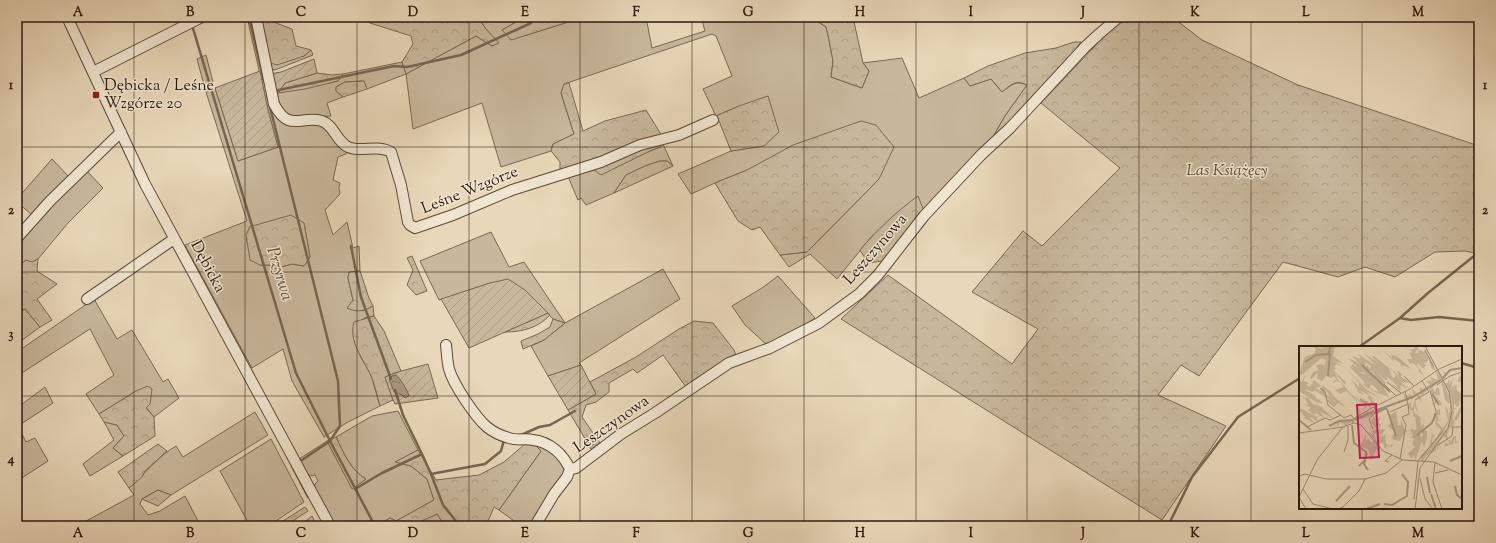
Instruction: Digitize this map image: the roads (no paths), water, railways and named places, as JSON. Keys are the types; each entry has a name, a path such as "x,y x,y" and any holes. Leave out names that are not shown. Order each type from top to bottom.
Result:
{"street":[{"name":"Dębicka","path":"67,17 142,178 330,526"},
{"name":"Leśne Wzgórze","path":"256,17 274,104 280,114 284,118 295,121 316,120 325,123 331,127 339,140 348,147 354,149 383,149 391,152 401,185 408,222 415,228 439,221 512,190 601,162 640,145 678,135 713,120"},
{"name":"Leszczynowa","path":"570,469 576,468 621,434 729,363 770,348 819,323 859,294 878,275 924,216 981,155 1010,128 1098,34 1119,17"},
{"path":"93,72 194,21"},
{"path":"17,238 50,201 121,132"},
{"path":"87,299 174,239"},
{"path":"446,345 449,369 454,380 478,417 488,428 510,439 534,440 544,443 555,449 566,460 570,469 567,477 554,494 535,526"}],"water":[{"path":"396,375 406,388 409,396 405,398 394,392 389,379"}],"waterway":[{"path":"249,17 264,81"},
{"path":"274,91 394,66 407,67 461,55 531,23"},
{"name":"Przyrwa","path":"192,25 296,373 375,526"},
{"path":"270,107 338,381 340,426 330,441 302,460"},
{"path":"351,246 361,297 391,379"},
{"path":"1400,318 1428,293 1479,252"},
{"path":"1360,346 1400,318 1411,320 1439,317 1479,321"},
{"path":"1462,363 1479,368"},
{"path":"1168,526 1192,477 1238,417 1299,379"},
{"path":"395,390 403,415 422,454"},
{"path":"521,435 539,427 550,425 575,411"},
{"path":"355,489 382,473 422,454 431,474 485,464 501,451 504,440"},
{"path":"292,466 308,497"},
{"path":"431,474 443,505 460,526"}],"place":[{"name":"Dębicka / Leśne Wzgórze 20","path":"96,95"}],"park label":[{"name":"Las Książęcy","path":"1227,171"}]}
